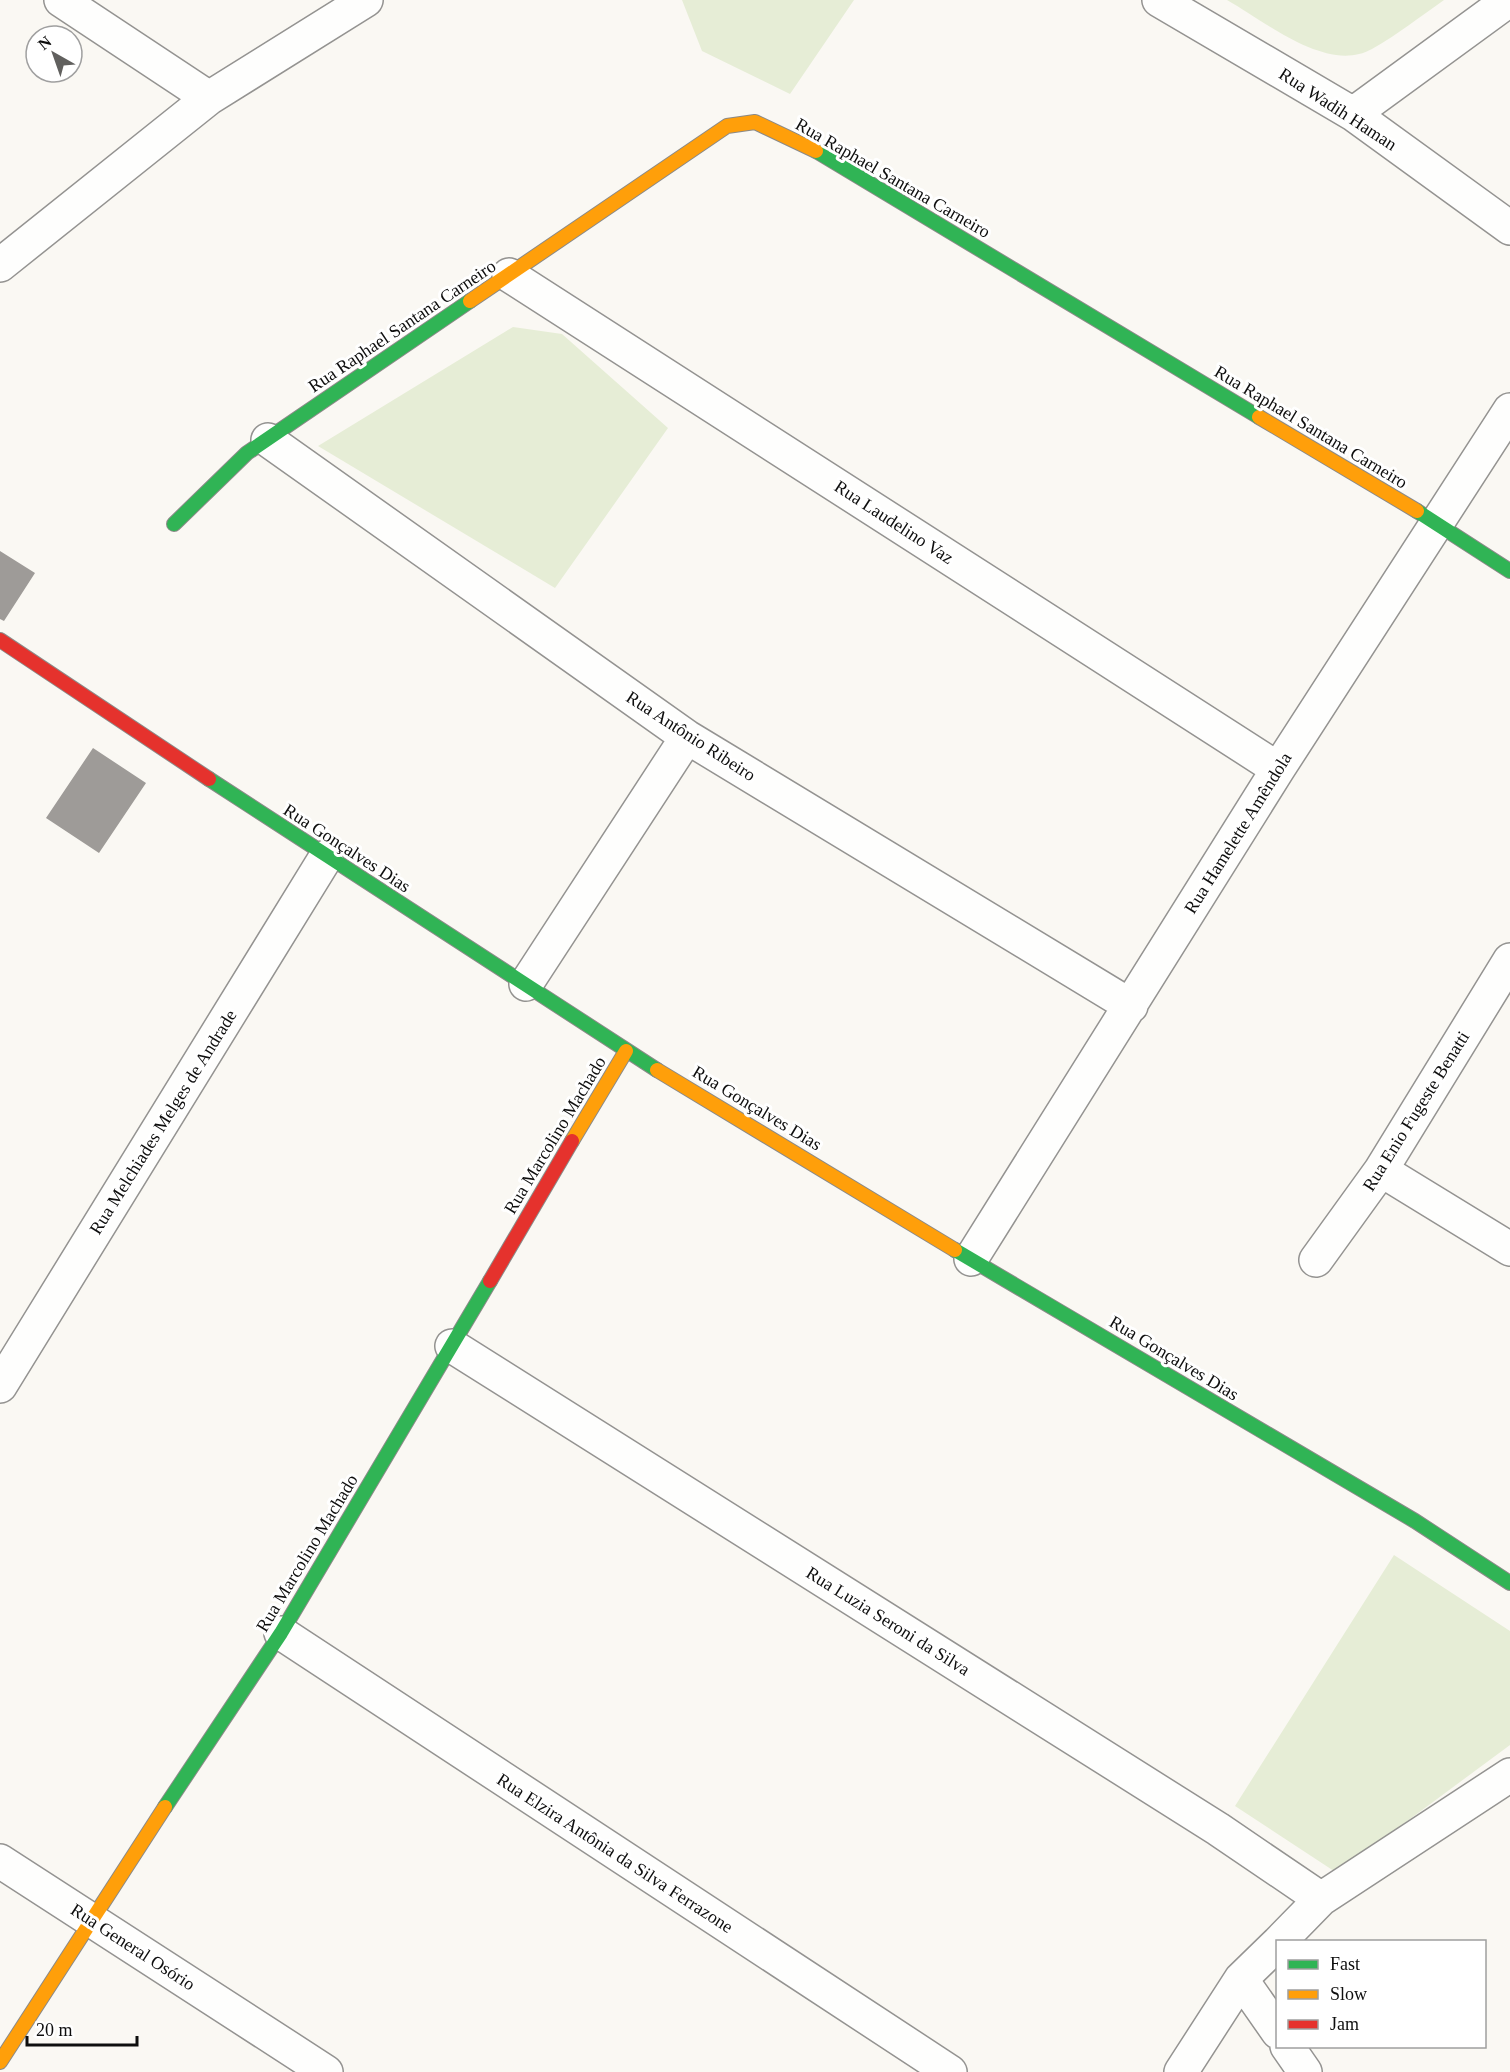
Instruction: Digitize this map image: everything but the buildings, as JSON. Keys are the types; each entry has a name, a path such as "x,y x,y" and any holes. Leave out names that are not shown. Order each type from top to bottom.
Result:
{"street":[{"path":"61,0 208,98"},
{"path":"0,265 208,98 366,0"},
{"name":"Rua Wadih Haman","path":"1159,0 1353,114 1510,228"},
{"path":"1353,114 1509,0"},
{"name":"Rua Raphael Santana Carneiro","path":"174,524 247,453 727,126 755,122 808,146 1436,523 1510,571"},
{"name":"Rua Laudelino Vaz","path":"509,275 1278,769"},
{"name":"Rua Hamelette Amêndola","path":"971,1259 1278,769 1510,411"},
{"name":"Rua Antônio Ribeiro","path":"268,440 687,737 1131,1006"},
{"name":"Rua Gonçalves Dias","path":"2,646 626,1050 971,1259 1414,1521 1510,1583"},
{"path":"526,984 687,737"},
{"name":"Rua Melchiades Melges de Andrade","path":"0,1386 326,857"},
{"name":"Rua Enio Fugeste Benatti","path":"1316,1260 1381,1170 1510,960"},
{"name":"Rua Marcolino Machado","path":"0,2062 90,1919 281,1633 626,1050"},
{"path":"1381,1170 1510,1249"},
{"name":"Rua Luzia Seroni da Silva","path":"452,1346 1208,1823 1322,1899"},
{"name":"Rua Elzira Antônia da Silva Ferrazone","path":"281,1633 950,2072"},
{"path":"1280,1940 1322,1899 1510,1775"},
{"name":"Rua General Osório","path":"0,1861 326,2072"},
{"path":"1181,2072 1241,1979 1276,1944"},
{"path":"1241,1979 1276,2029"},
{"path":"1288,2048 1305,2072"}],"green space":[{"path":"682,0 854,0 790,94 702,51"},
{"path":"1227,0 1444,0 1372,49 1354,55 1336,55 1297,42"},
{"path":"513,327 562,334 668,428 555,588 318,446"},
{"path":"1394,1555 1510,1631 1510,1745 1337,1873 1235,1806"}],"traffic: fast":[{"path":"816,151 1259,417"},
{"path":"174,524 247,453 470,301"},
{"path":"1417,511 1510,571"},
{"path":"209,779 657,1070"},
{"path":"955,1250 1415,1521 1510,1583"},
{"path":"165,1807 281,1633 490,1281"}],"traffic: slow":[{"path":"470,301 727,126 755,122 816,151"},
{"path":"1259,417 1417,511"},
{"path":"572,1141 626,1051"},
{"path":"657,1070 955,1250"},
{"path":"0,2062 165,1807"}],"traffic: jam":[{"path":"0,640 209,779"},
{"path":"490,1281 572,1141"}]}
